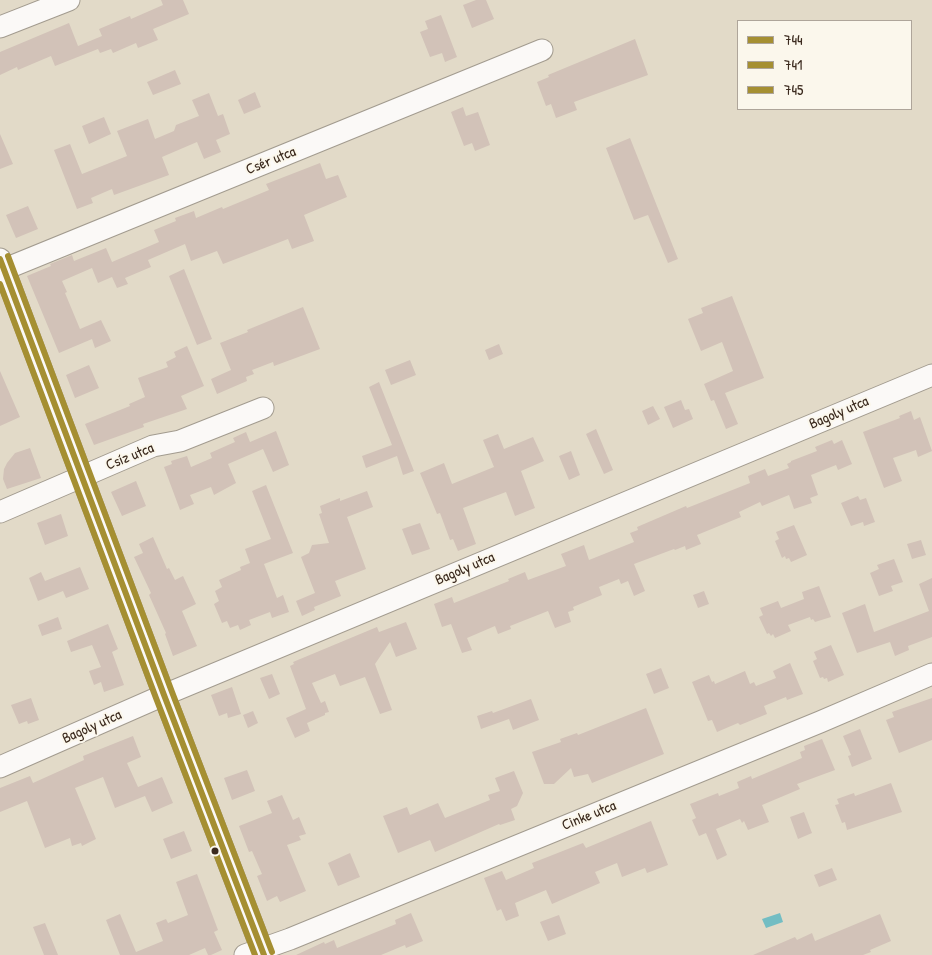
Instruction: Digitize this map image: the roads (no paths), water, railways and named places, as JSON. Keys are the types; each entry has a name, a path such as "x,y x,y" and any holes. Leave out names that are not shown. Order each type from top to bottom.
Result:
{"street":[{"path":"0,27 69,0"},
{"name":"Csér utca","path":"1,266 542,50"},
{"path":"1,266 164,695 257,953"},
{"name":"Bagoly utca","path":"0,767 164,695 930,381"},
{"name":"Csíz utca","path":"0,512 153,446 180,441 263,408"},
{"name":"Cinke utca","path":"257,953 820,722 932,674"}],"water":[{"path":"780,913 783,922 766,928 762,919"}]}
